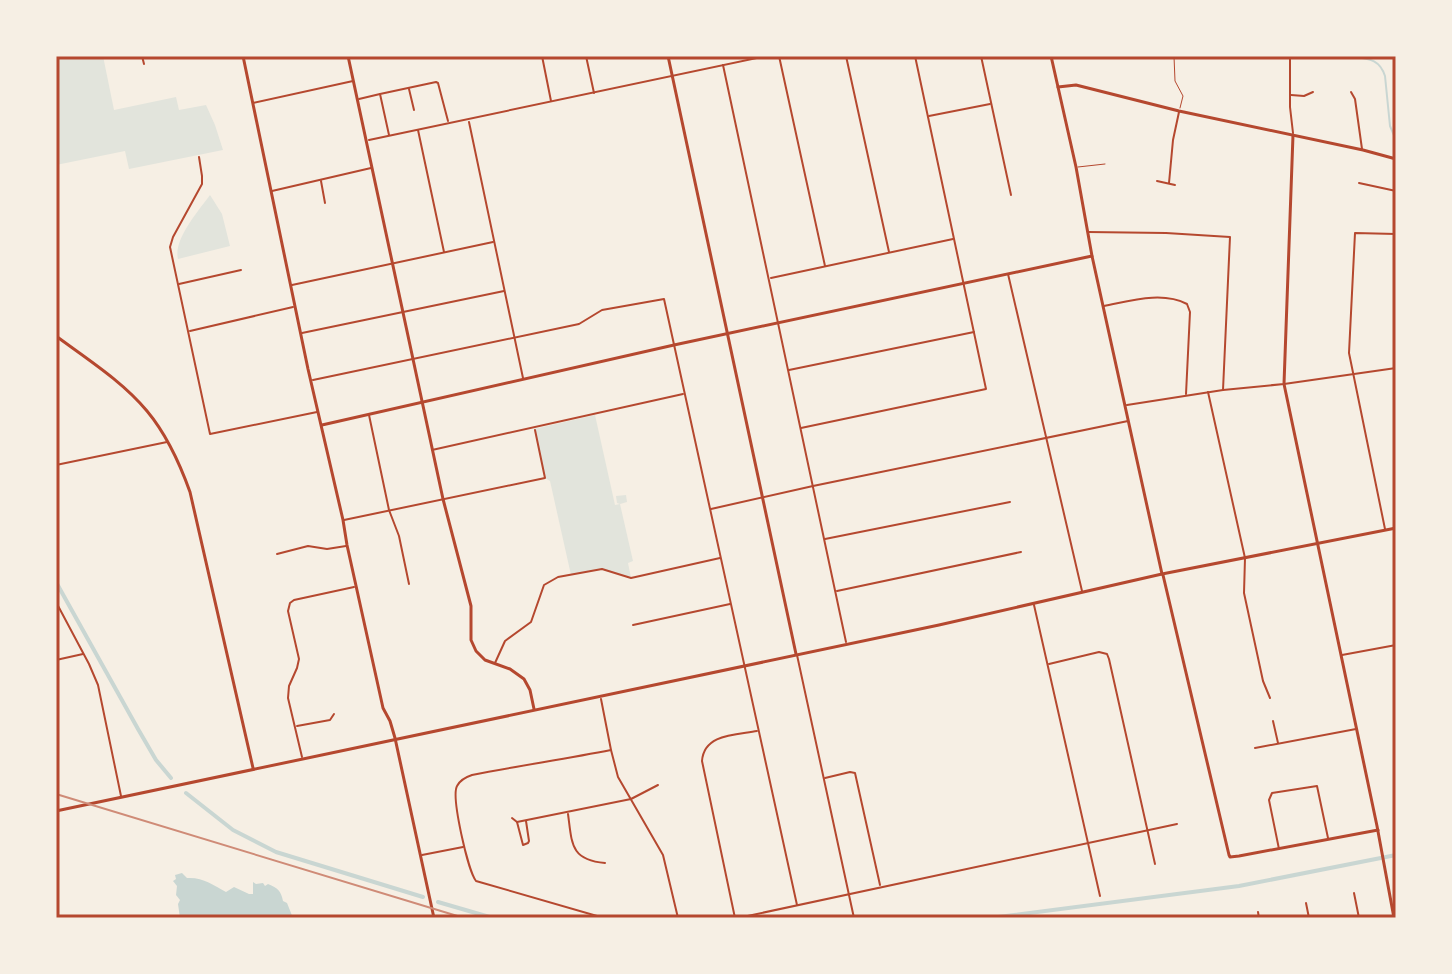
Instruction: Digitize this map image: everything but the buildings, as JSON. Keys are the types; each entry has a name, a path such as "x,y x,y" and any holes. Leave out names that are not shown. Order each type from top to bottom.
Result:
{"street":[{"path":"142,56 144,64"},
{"path":"243,56 356,587 383,708 395,738 434,918"},
{"path":"348,56 432,450 471,606 471,640 479,656 510,669 524,679 534,709"},
{"path":"542,56 552,102"},
{"path":"586,56 594,93"},
{"path":"668,56 854,918"},
{"path":"367,141 766,56"},
{"path":"779,56 825,266"},
{"path":"846,56 889,252"},
{"path":"800,428 986,389 915,56"},
{"path":"981,56 1011,195"},
{"path":"1051,56 1162,574 1230,857 1378,830"},
{"path":"1290,56 1289,95 1293,135 1284,384 1394,918"},
{"path":"723,65 846,643"},
{"path":"253,103 354,81"},
{"path":"358,99 438,83 448,124"},
{"path":"1058,87 1076,85 1396,159"},
{"path":"409,88 414,110"},
{"path":"1289,95 1304,96 1313,92"},
{"path":"1351,92 1355,99 1363,150"},
{"path":"380,94 389,136"},
{"path":"928,117 991,104"},
{"path":"1169,183 1179,111"},
{"path":"468,120 524,379"},
{"path":"418,130 444,253"},
{"path":"199,157 202,184 170,247 210,434 318,412"},
{"path":"271,191 373,168"},
{"path":"321,180 325,203"},
{"path":"1157,181 1175,185"},
{"path":"1359,183 1396,191"},
{"path":"1087,232 1230,237 1223,390"},
{"path":"1385,530 1349,353 1355,233 1396,234"},
{"path":"770,278 954,239"},
{"path":"291,285 495,242"},
{"path":"321,425 674,345 1092,256"},
{"path":"178,284 241,270"},
{"path":"1008,274 1082,592"},
{"path":"302,333 505,291"},
{"path":"1104,306 1147,298 1181,300 1187,304 1186,395"},
{"path":"311,381 579,324 602,310 664,299 797,905"},
{"path":"189,331 295,307"},
{"path":"788,370 974,332"},
{"path":"56,336 118,382 147,411 179,463 190,492 253,768"},
{"path":"1126,405 1396,368"},
{"path":"1208,392 1245,558 1244,593 1263,681 1270,698"},
{"path":"432,450 685,394"},
{"path":"369,415 389,510 399,536 409,584"},
{"path":"710,510 1128,421"},
{"path":"343,520 545,478 534,429"},
{"path":"56,465 168,442"},
{"path":"824,540 1010,502"},
{"path":"56,811 1162,574 1396,528"},
{"path":"277,554 308,546 327,549 347,545"},
{"path":"836,591 1021,552"},
{"path":"495,664 505,641 531,622 544,585 558,577 602,569 631,578 721,558"},
{"path":"302,758 288,698 299,659 288,611 290,603 356,587"},
{"path":"56,602 98,685 121,797"},
{"path":"1034,603 1100,896"},
{"path":"633,625 730,604"},
{"path":"1341,655 1396,645"},
{"path":"1048,664 1099,652 1107,654 1155,864"},
{"path":"56,660 84,654"},
{"path":"601,695 618,777 665,862 678,918"},
{"path":"296,726 330,720 334,714"},
{"path":"1273,721 1278,744"},
{"path":"1255,748 1357,728"},
{"path":"758,731 719,738 706,747 702,761 736,918 1177,824"},
{"path":"604,918 476,881 464,847 454,796 457,786 465,778 611,750"},
{"path":"824,779 855,773 880,887"},
{"path":"517,822 631,799 658,785"},
{"path":"1279,849 1269,800 1272,793 1317,786 1328,839"},
{"path":"568,813 573,844 578,854 585,860 605,863"},
{"path":"512,818 517,822 522,843 526,844 529,841 525,821"},
{"path":"420,856 464,847"},
{"path":"1354,893 1359,918"},
{"path":"1306,903 1309,918"},
{"path":"1258,912 1259,918"}],"lane":[{"path":"1174,56 1175,81 1183,96 1179,111"},
{"path":"1076,167 1105,164"}],"shaded area":[{"path":"56,56 103,56 114,110 176,97 179,110 206,105 223,150 129,169 125,151 56,165"},
{"path":"210,195 222,214 230,246 178,259 177,251 183,234"},
{"path":"595,415 615,505 620,504 633,561 628,563 631,578 602,569 571,575 550,481 545,478 534,429"},
{"path":"626,495 627,502 620,504 616,496"},
{"path":"182,873 187,878 203,880 226,892 234,887 253,894 253,882 268,884 280,892 293,918 180,918 180,900 173,881 175,875"}],"waterway":[{"path":"1348,56 1371,60 1382,70 1390,126 1396,140"},
{"path":"56,582 156,760 171,778"},
{"path":"186,793 233,830 276,852 423,897"},
{"path":"990,918 1239,886 1396,855"},
{"path":"438,902 493,918"}],"railway":[{"path":"56,794 464,918"}]}
